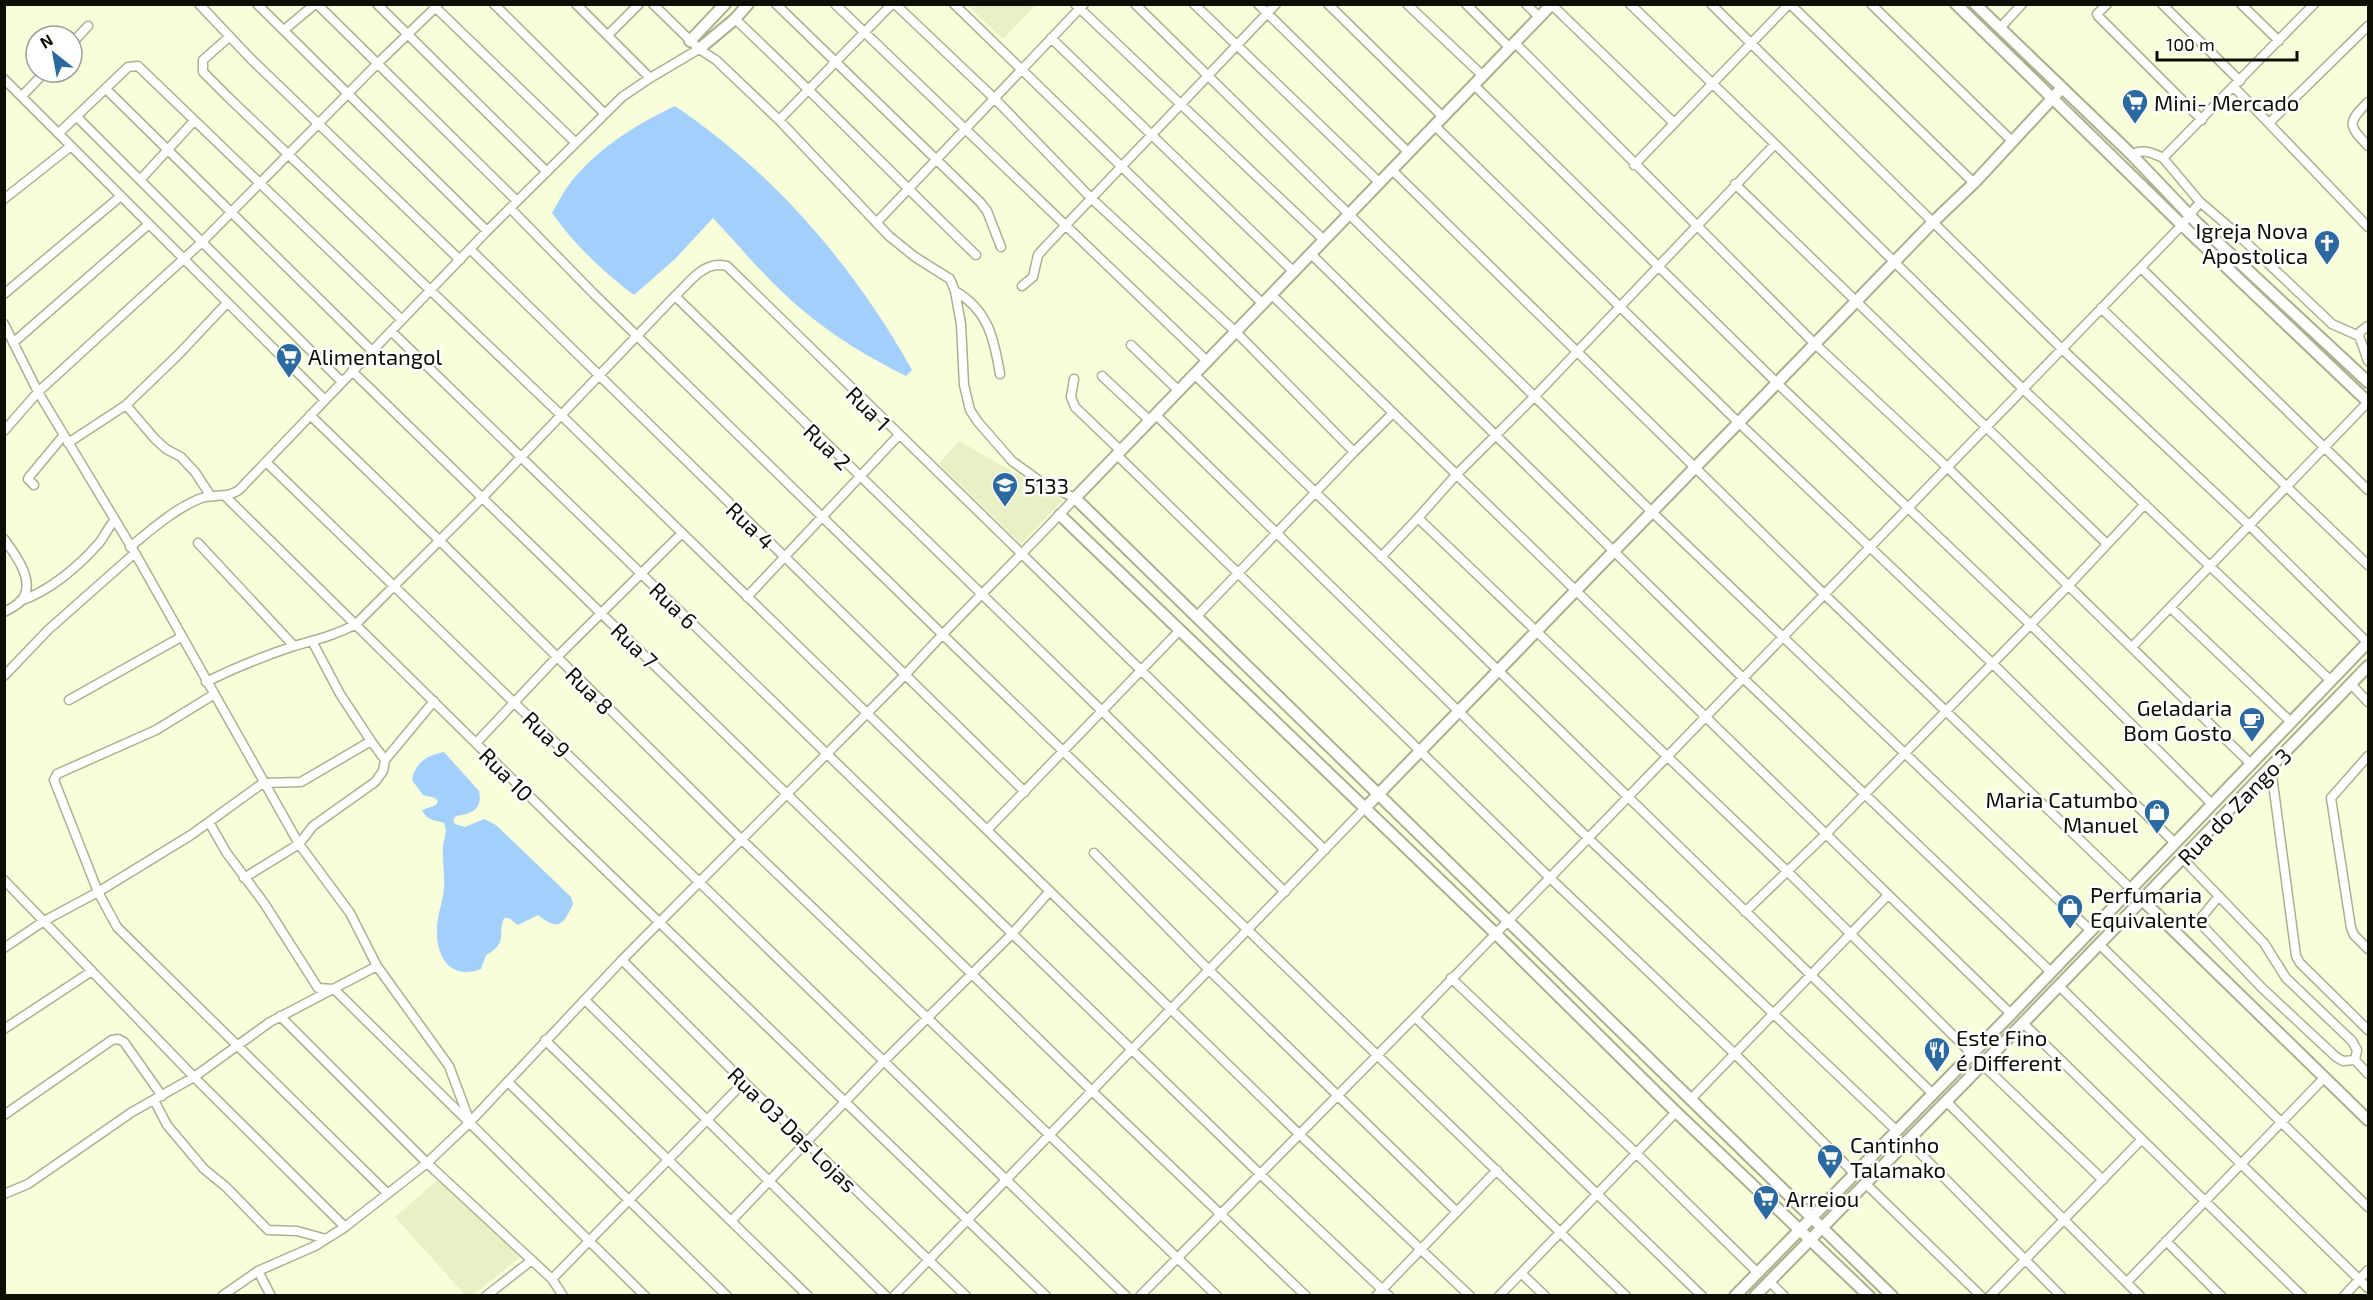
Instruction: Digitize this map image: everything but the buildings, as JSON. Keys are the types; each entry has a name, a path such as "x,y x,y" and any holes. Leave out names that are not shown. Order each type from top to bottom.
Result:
{"street":[{"path":"199,4 229,37 460,260"},
{"path":"257,4 487,231"},
{"path":"284,30 316,4 377,64 637,336 1246,930 1626,1296"},
{"path":"377,4 547,172"},
{"path":"494,4 605,114"},
{"path":"576,4 650,78"},
{"path":"608,35 639,4"},
{"path":"653,4 690,41 716,60 779,120 889,236 915,257 950,279 955,291 961,324 964,385 970,410 978,423 1012,461 1041,482 1075,498 1892,1296"},
{"path":"4,676 48,630 132,550 179,510 210,495 226,497 239,490 487,231 622,97 699,49 735,19 748,4"},
{"path":"776,4 980,201 987,211 1001,247"},
{"path":"836,4 1065,227 1208,362"},
{"path":"779,120 893,4 995,99 1092,199 1236,332 1354,452"},
{"path":"954,4 1263,304"},
{"path":"1135,4 1652,512 2091,931"},
{"path":"1194,4 1380,183"},
{"path":"1258,4 1409,153"},
{"path":"1022,286 1033,277 1038,255 1276,4"},
{"path":"1328,4 1443,117"},
{"path":"1407,4 1483,76"},
{"path":"1466,4 1512,45 1815,344 1947,466 2251,764"},
{"path":"1527,4 1540,18"},
{"path":"1630,4 2023,389 2331,681"},
{"path":"1711,4 2062,350 2249,525 2368,642 2011,1014 1735,1296"},
{"path":"1634,165 1790,4 1974,183"},
{"path":"1871,4 2013,142"},
{"path":"1956,4 2182,225 2368,402 2132,647"},
{"path":"1975,4 2132,155 2190,215 2368,382"},
{"path":"2000,28 2022,4"},
{"path":"2107,4 2097,14 2098,16 2202,120"},
{"path":"2162,4 2237,84 2269,123 2368,227"},
{"path":"2241,4 2279,40"},
{"path":"2163,158 2314,4"},
{"path":"222,1296 258,1271 315,1246 345,1227 427,1163 470,1122 622,960 982,596 1552,5 1674,123"},
{"path":"4,431 38,392 201,243 436,6 576,143"},
{"path":"680,62 690,41 720,6"},
{"path":"877,222 995,99 1079,6 1324,240"},
{"path":"735,19 810,89 976,255"},
{"path":"84,30 88,26"},
{"path":"2269,123 2368,26"},
{"path":"229,37 203,60 203,72 682,532 1170,1010 1470,1296"},
{"path":"1052,38 1294,272"},
{"path":"60,132 128,67 138,66 402,320"},
{"path":"4,79 60,132 71,146 325,400"},
{"path":"22,96 34,84"},
{"path":"1474,85 1777,383 2030,624 2212,804"},
{"path":"106,89 372,351"},
{"path":"894,1296 1855,302 1974,183 2061,89"},
{"path":"2368,102 2351,122 2353,130 2368,146"},
{"path":"77,117 342,382"},
{"path":"140,180 195,121"},
{"path":"1435,126 1738,423 1992,663 2175,843"},
{"path":"1381,557 1456,475 1535,396 1774,144"},
{"path":"4,199 71,146"},
{"path":"2132,155 2137,152 2152,153 2163,158 2200,202 2332,324 2359,336"},
{"path":"1392,170 1825,595 2131,888 2368,1120"},
{"path":"1735,184 2107,544"},
{"path":"4,294 121,196"},
{"path":"1140,1296 1871,548 1947,466 2182,225 2200,202"},
{"path":"14,342 149,224"},
{"name":"Rua 4","path":"470,249 1025,792"},
{"path":"1311,254 1613,552 2051,972"},
{"name":"Rua 1","path":"675,296 707,266 717,264 727,266 898,436 1325,850"},
{"path":"2141,268 2368,490"},
{"path":"955,291 970,299 986,319 995,345 1000,374"},
{"path":"1272,295 2011,1014"},
{"path":"206,682 226,671 294,646 343,632 356,624 483,497 675,296"},
{"name":"Rua 2","path":"675,296 1285,892"},
{"path":"34,485 28,479 29,477 66,439 126,405 227,303"},
{"path":"2102,308 2368,565"},
{"path":"4,324 38,392 115,520 299,844 350,913 377,966 449,1066 470,1122"},
{"path":"2368,326 2361,331 2359,336 2368,361"},
{"name":"Rua 6","path":"391,331 1012,934 1133,1048 1382,1293"},
{"path":"1131,345 1179,391"},
{"name":"Rua 7","path":"352,371 1306,1296"},
{"path":"1195,375 1933,1094"},
{"path":"1102,376 1153,418 1276,533 1588,838 1896,1131"},
{"path":"1074,379 1071,397 1075,407 1119,453 1854,1173"},
{"path":"126,405 155,439 181,457 195,472 210,495"},
{"path":"1197,616 1393,413"},
{"name":"Rua 8","path":"310,415 742,840 1217,1296"},
{"path":"747,597 898,436"},
{"name":"Rua 9","path":"266,462 1126,1296"},
{"name":"Rua 10","path":"226,497 660,923 1046,1296"},
{"path":"1745,912 1826,834 2145,504"},
{"path":"1060,515 1869,1296"},
{"path":"1418,518 1787,871 1972,1054"},
{"path":"4,612 31,597 74,567 100,541 106,529 115,520"},
{"path":"476,743 513,702 682,532"},
{"path":"4,539 19,559 26,579 26,592 21,601"},
{"path":"198,543 294,646"},
{"path":"2171,608 2291,722"},
{"path":"987,830 1180,630"},
{"path":"69,700 181,637"},
{"path":"312,641 340,693 385,760"},
{"name":"Rua do Zango 3","path":"1755,1296 2183,859 2368,666"},
{"path":"2351,684 2368,702"},
{"path":"213,695 156,729 57,774 54,780 98,892 117,927 387,1193"},
{"path":"244,878 299,844 313,826 375,782 383,771 385,760 434,701"},
{"path":"4,948 208,822 263,783 301,782 371,741"},
{"path":"2368,756 2332,794 2331,798 2351,928 2354,935 2368,949"},
{"path":"2271,768 2296,956 2300,963 2368,1030"},
{"path":"208,822 244,878 264,903 318,988 334,989 645,1296"},
{"path":"1094,853 1208,969 1457,1212"},
{"path":"2183,859 2271,951 2286,978 2352,1041 2357,1050 2355,1060"},
{"path":"4,880 194,1077 345,1227"},
{"path":"731,1221 928,1017 1012,934 1049,892"},
{"path":"1690,1100 1888,895"},
{"path":"2219,896 2201,918 2200,923 2261,987 2336,1057 2343,1061 2355,1060"},
{"path":"2099,944 2368,1207"},
{"name":"Rua 03 Das Lojas","path":"622,960 744,1082 808,1141 966,1296"},
{"path":"4,1194 28,1184 132,1112 194,1077 280,1016 377,966"},
{"path":"4,1029 92,971"},
{"path":"1451,978 1637,1154 1757,1272"},
{"path":"2059,986 2368,1288"},
{"path":"585,1000 886,1296"},
{"path":"280,1016 427,1163 552,1279 563,1296"},
{"path":"1415,1017 1599,1193 1702,1296"},
{"path":"2023,1023 2302,1296"},
{"path":"4,1115 112,1040 118,1039 124,1042 158,1098 167,1125 204,1169 226,1187 268,1230 297,1231 326,1239"},
{"path":"545,1041 808,1296"},
{"path":"2355,1060 2368,1074"},
{"path":"1982,1064 2103,1180"},
{"path":"2127,1282 2325,1077"},
{"path":"508,1082 727,1296"},
{"path":"552,1279 744,1082"},
{"path":"1946,1101 2140,1296"},
{"path":"1499,1296 1676,1112"},
{"path":"1907,1140 2061,1296"},
{"path":"1990,1296 2141,1140"},
{"path":"1382,1293 1497,1170"},
{"path":"1865,1183 1982,1296"},
{"path":"2166,1241 2221,1296"},
{"path":"486,1296 532,1260"},
{"path":"2344,1296 2368,1270"},
{"path":"258,1271 271,1296"},
{"path":"1521,1273 1545,1296"},
{"path":"1769,1281 1784,1296"}],"shaded area":[{"path":"967,5 1036,5 1003,39"},
{"path":"959,441 1063,500 1021,544 939,464"},
{"path":"440,1178 524,1254 473,1295 465,1295 395,1217"}],"water":[{"path":"675,106 746,161 809,224 838,258 889,332 912,370 906,376 851,345 800,308 766,276 713,218 675,259 634,295 600,267 570,236 552,213 572,181 597,155 621,136"},
{"path":"444,752 479,791 480,797 475,810 456,816 453,820 455,824 465,827 484,819 496,825 571,897 573,904 559,924 550,923 538,915 518,925 509,918 504,918 498,946 486,955 481,969 470,972 454,969 447,964 439,949 437,924 444,888 443,846 446,830 444,823 429,818 422,810 436,805 438,801 423,795 412,780 419,764 432,755"}],"place":[{"name":"Mini- Mercado","path":"2135,125"},
{"name":"Igreja Nova Apostolica","path":"2327,266"},
{"name":"Alimentangol","path":"289,379"},
{"name":"5133","path":"1005,508"},
{"name":"Geladaria Bom Gosto","path":"2252,743"},
{"name":"Maria Catumbo Manuel","path":"2157,835"},
{"name":"Perfumaria Equivalente","path":"2070,930"},
{"name":"Este Fino é Different","path":"1937,1073"},
{"name":"Cantinho Talamako","path":"1830,1180"},
{"name":"Arreiou","path":"1766,1221"}]}
